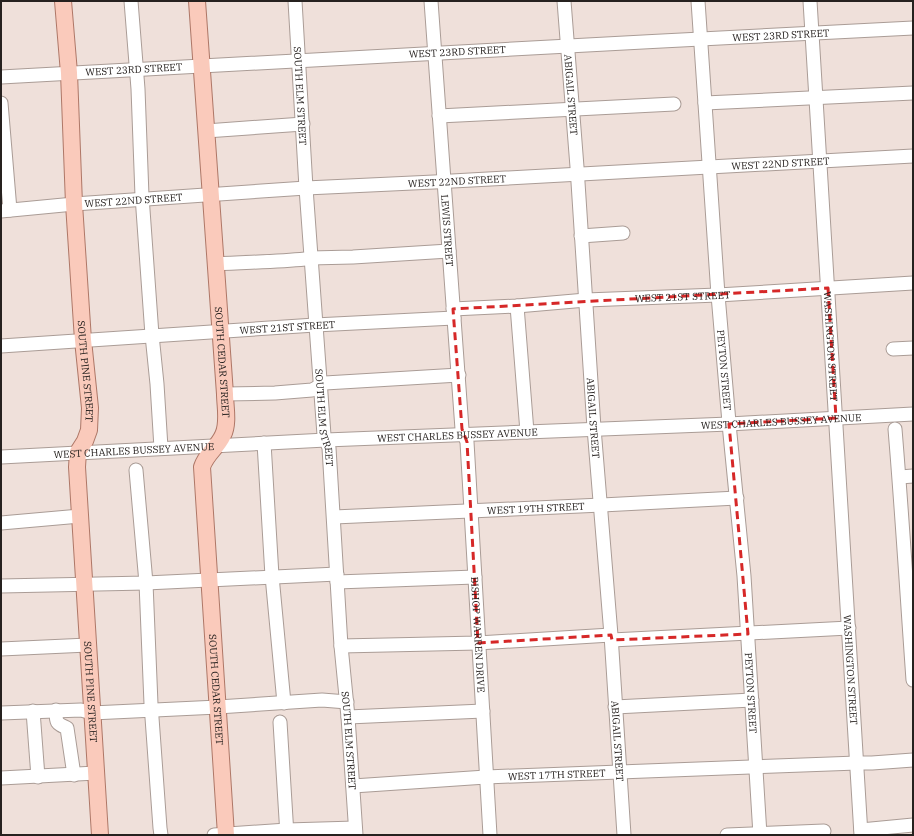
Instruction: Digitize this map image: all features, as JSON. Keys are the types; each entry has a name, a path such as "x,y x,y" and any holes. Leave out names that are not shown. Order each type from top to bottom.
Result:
{"main road":[{"name":"SOUTH PINE STREET","path":"63,1 69,73 74,204 90,418 88,434 78,452 77,467 100,835"},
{"name":"SOUTH CEDAR STREET","path":"197,1 225,394 226,428 217,445 204,460 202,467 218,707 222,835"}],"street":[{"path":"131,1 152,335 161,448"},
{"name":"SOUTH ELM STREET","path":"295,1 310,258 324,435 329,448 341,646 347,702 356,832"},
{"name":"LEWIS STREET","path":"431,1 462,429 465,435"},
{"name":"ABIGAIL STREET","path":"564,1 594,428 602,505 612,637 615,707 621,773 624,835"},
{"name":"PEYTON STREET","path":"698,1 718,295 744,576 760,835"},
{"name":"WASHINGTON STREET","path":"810,1 861,833"},
{"name":"WEST 23RD STREET","path":"1,77 202,64 913,28"},
{"path":"705,103 913,93"},
{"path":"1,103 5,210"},
{"path":"439,116 674,104"},
{"path":"206,131 303,124"},
{"name":"WEST 22ND STREET","path":"5,210 306,188 444,182 710,166 913,156"},
{"path":"581,236 623,233"},
{"path":"216,264 449,251"},
{"name":"WEST 21ST STREET","path":"1,346 315,325 453,314 517,306 586,300 718,295 913,283"},
{"path":"517,306 527,432"},
{"path":"893,349 913,348"},
{"path":"225,394 275,393 312,390 325,383 458,375"},
{"name":"WEST CHARLES BUSSEY AVENUE","path":"1,457 217,445 594,428 729,424 913,414"},
{"path":"896,429 913,680"},
{"name":"BISHOP WARREN DRIVE","path":"465,435 471,511 490,835"},
{"path":"264,443 272,576 284,703"},
{"path":"136,470 146,583 152,710 160,828 162,835"},
{"path":"900,477 913,476"},
{"name":"WEST 19TH STREET","path":"334,517 737,498"},
{"path":"1,523 80,516"},
{"path":"1,586 84,583 146,583 272,576 337,578 475,577"},
{"path":"341,646 748,634 849,628"},
{"path":"1,649 88,645"},
{"path":"1,713 81,710 92,713 322,700 347,702"},
{"path":"615,707 752,700"},
{"path":"56,710 56,721 60,726 67,728 75,775"},
{"path":"33,711 38,776"},
{"path":"348,716 483,711"},
{"path":"280,722 287,833"},
{"name":"WEST 17TH STREET","path":"353,786 486,778 872,763 913,760"},
{"path":"1,778 96,773"},
{"path":"861,833 913,824"},
{"path":"727,835 760,835 824,831"},
{"path":"222,835 356,832"}],"highlighted area":[{"path":"828,288 836,418 729,424 748,634 612,640 611,635 478,643 467,442 462,429 453,309"}]}
